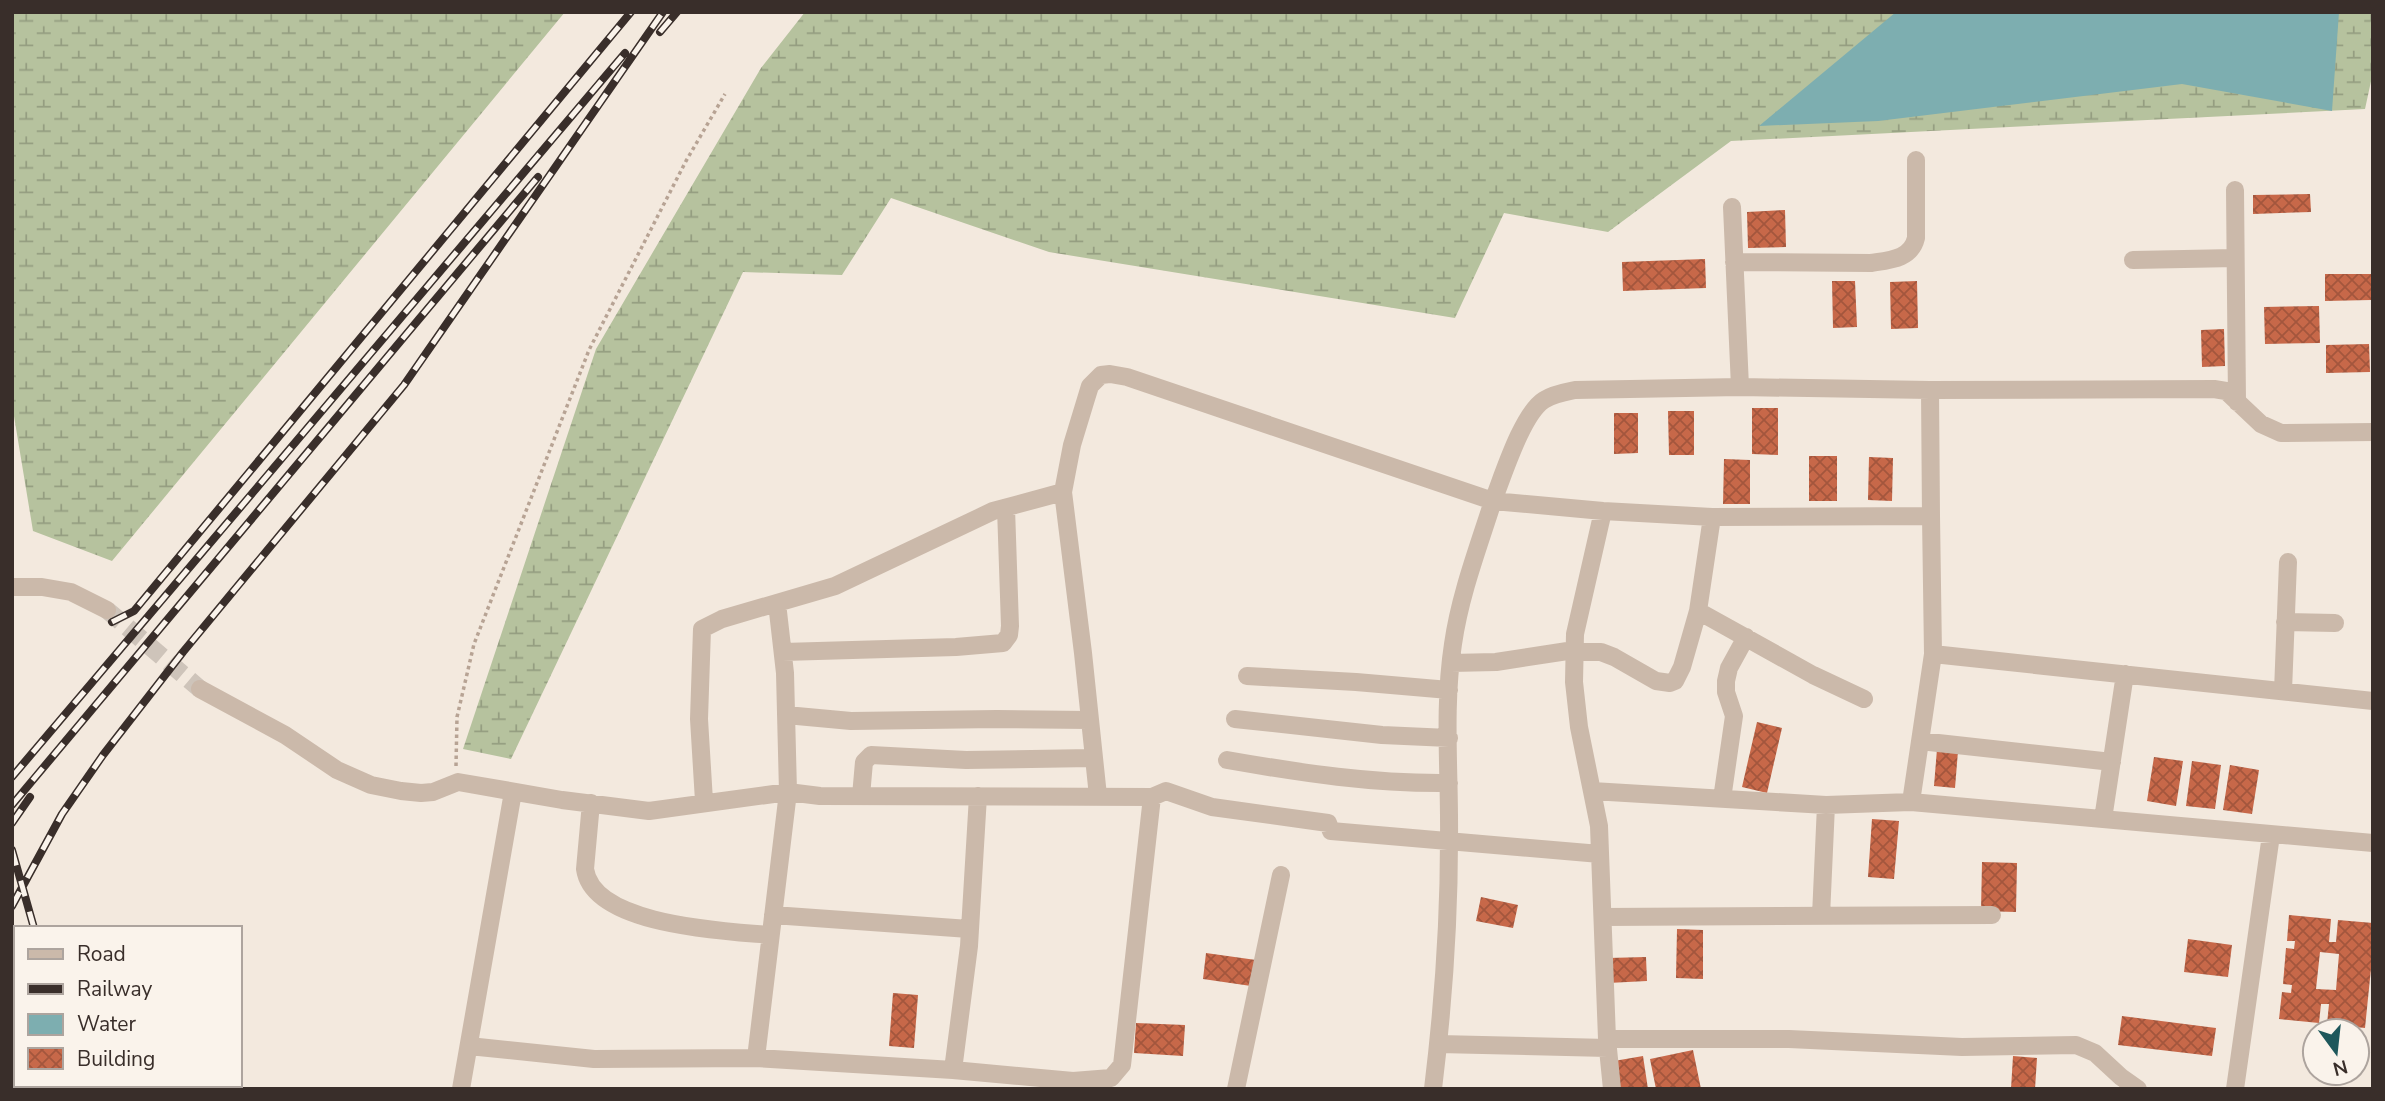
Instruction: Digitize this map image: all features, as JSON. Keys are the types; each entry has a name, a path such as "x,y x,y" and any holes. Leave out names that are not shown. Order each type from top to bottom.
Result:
{"street":[{"path":"1734,262 1871,263 1889,261 1907,254 1914,247 1916,238 1916,160"},
{"path":"2235,190 2237,401"},
{"path":"1732,206 1740,387"},
{"path":"2133,260 2235,258"},
{"path":"1098,796 1063,492 1072,444 1090,386 1101,375 1127,377 1493,502 1712,517 1931,516"},
{"path":"1433,1089 1439,1044 1449,842 1449,690 1458,611 1493,502 1522,429 1542,401 1575,390 1740,387 1930,390 2214,389 2226,391 2261,424 2281,433 2373,432"},
{"path":"1911,802 1933,654 1930,390"},
{"path":"704,801 699,719 702,628 722,619 835,586 993,511 1063,492"},
{"path":"783,652 1003,643 1009,635 1010,626 1006,508"},
{"path":"1603,511 1575,634 1574,682 1579,727 1600,826 1612,1089"},
{"path":"1451,663 1496,662 1592,651 1614,657 1656,681 1670,683 1678,677 1682,667 1698,611 1712,517"},
{"path":"2283,691 2288,562"},
{"path":"12,587 42,587 71,592 107,610"},
{"path":"756,1058 788,792 783,652 777,603"},
{"path":"1698,611 1813,675 1864,699"},
{"path":"2286,622 2335,622"},
{"path":"1722,799 1734,716 1726,692 1726,681 1729,668 1745,637"},
{"path":"1933,654 2373,701"},
{"path":"2103,820 2125,674"},
{"path":"1247,676 1449,690"},
{"path":"200,689 285,735 337,771 371,785 421,793 433,792 458,782 649,811 704,801 788,792 820,796 1152,797 1166,791 1212,807 1328,823 1331,831 1600,854"},
{"path":"786,715 851,721 1089,720"},
{"path":"1235,719 1382,735 1449,738"},
{"path":"1920,741 2112,762"},
{"path":"861,796 864,762 870,755 966,760 1093,758"},
{"path":"1227,760 1398,783 1449,783"},
{"path":"1592,791 1826,804 1911,802 2373,843"},
{"path":"461,1089 513,792"},
{"path":"953,1070 970,929 978,796"},
{"path":"468,1046 594,1059 756,1058 953,1070 1073,1085 1111,1078 1122,1065 1152,797"},
{"path":"591,803 586,878 590,885 611,902 666,924 770,936"},
{"path":"1821,916 1826,804"},
{"path":"2235,1089 2271,835"},
{"path":"1236,1089 1281,875"},
{"path":"773,915 970,929"},
{"path":"1603,917 1993,915"},
{"path":"1439,1044 1788,1039 1962,1047 2076,1045 2095,1053 2138,1089"}],"path":[{"path":"458,782 455,755 457,717 474,644 484,618 589,349 686,161 725,94"}],"green space":[{"path":"12,12 565,12 112,561 33,531 12,404"},
{"path":"805,12 2373,12 2373,72 2365,109 1731,141 1608,232 1504,213 1455,318 1049,252 891,198 842,275 743,272 511,759 463,749 596,349 761,68"}],"water":[{"path":"1896,12 2339,12 2332,111 2182,84 1878,121 1759,126"}],"building":[{"path":"2310,194 2311,212 2253,214 2253,195"},
{"path":"1785,210 1786,247 1748,248 1747,212"},
{"path":"1705,259 1706,288 1623,291 1622,262"},
{"path":"2325,274 2371,274 2371,300 2325,301"},
{"path":"1832,281 1855,281 1857,327 1833,328"},
{"path":"1917,281 1918,328 1891,329 1890,282"},
{"path":"2319,306 2320,343 2265,344 2264,307"},
{"path":"2224,329 2225,366 2202,367 2201,330"},
{"path":"2369,344 2370,372 2326,373 2326,345"},
{"path":"1752,408 1778,408 1778,455 1752,454"},
{"path":"1668,411 1694,411 1694,455 1669,455"},
{"path":"1614,413 1638,413 1638,453 1614,454"},
{"path":"1809,456 1837,456 1837,501 1809,501"},
{"path":"1869,457 1893,458 1892,501 1868,500"},
{"path":"1724,459 1750,460 1750,504 1723,504"},
{"path":"1757,722 1782,728 1767,793 1742,787"},
{"path":"1937,749 1958,751 1955,788 1934,786"},
{"path":"2154,757 2183,761 2176,806 2147,801"},
{"path":"2192,761 2221,765 2215,809 2186,806"},
{"path":"2230,765 2259,770 2252,814 2223,810"},
{"path":"1872,819 1899,821 1894,879 1868,877"},
{"path":"1982,862 2017,863 2016,912 1981,911"},
{"path":"1481,897 1518,905 1513,928 1476,921"},
{"path":"2289,915 2331,919 2329,942 2336,942 2338,920 2373,923 2366,1017 2328,1017 2329,1004 2321,1004 2320,1017 2301,1017 2301,1021 2279,1019 2282,992 2291,993 2292,985 2283,984 2286,948 2294,949 2295,941 2287,941","holes":["2320,952 2339,954 2336,990 2316,989"]},
{"path":"1677,929 1703,930 1703,979 1676,978"},
{"path":"2188,939 2232,945 2228,977 2184,972"},
{"path":"1206,953 1256,960 1251,986 1203,979"},
{"path":"1646,957 1647,981 1608,983 1608,958"},
{"path":"893,993 918,995 914,1048 889,1046"},
{"path":"2122,1016 2216,1028 2212,1056 2118,1045"},
{"path":"1136,1023 1185,1025 1183,1056 1134,1053"},
{"path":"1693,1050 1701,1089 1656,1089 1650,1059"},
{"path":"1643,1056 1648,1089 1619,1089 1614,1061"},
{"path":"2013,1056 2037,1058 2035,1089 2011,1089"}],"tunnel":[{"path":"107,610 200,689"}],"railway":[{"path":"112,622 134,611 631,12"},
{"path":"12,906 62,814 103,755 183,652 404,385 663,12"},
{"path":"660,32 677,12"},
{"path":"12,777 625,53"},
{"path":"12,805 538,177"},
{"path":"12,823 30,797"},
{"path":"12,850 33,926"},
{"path":"12,955 14,961"}]}
